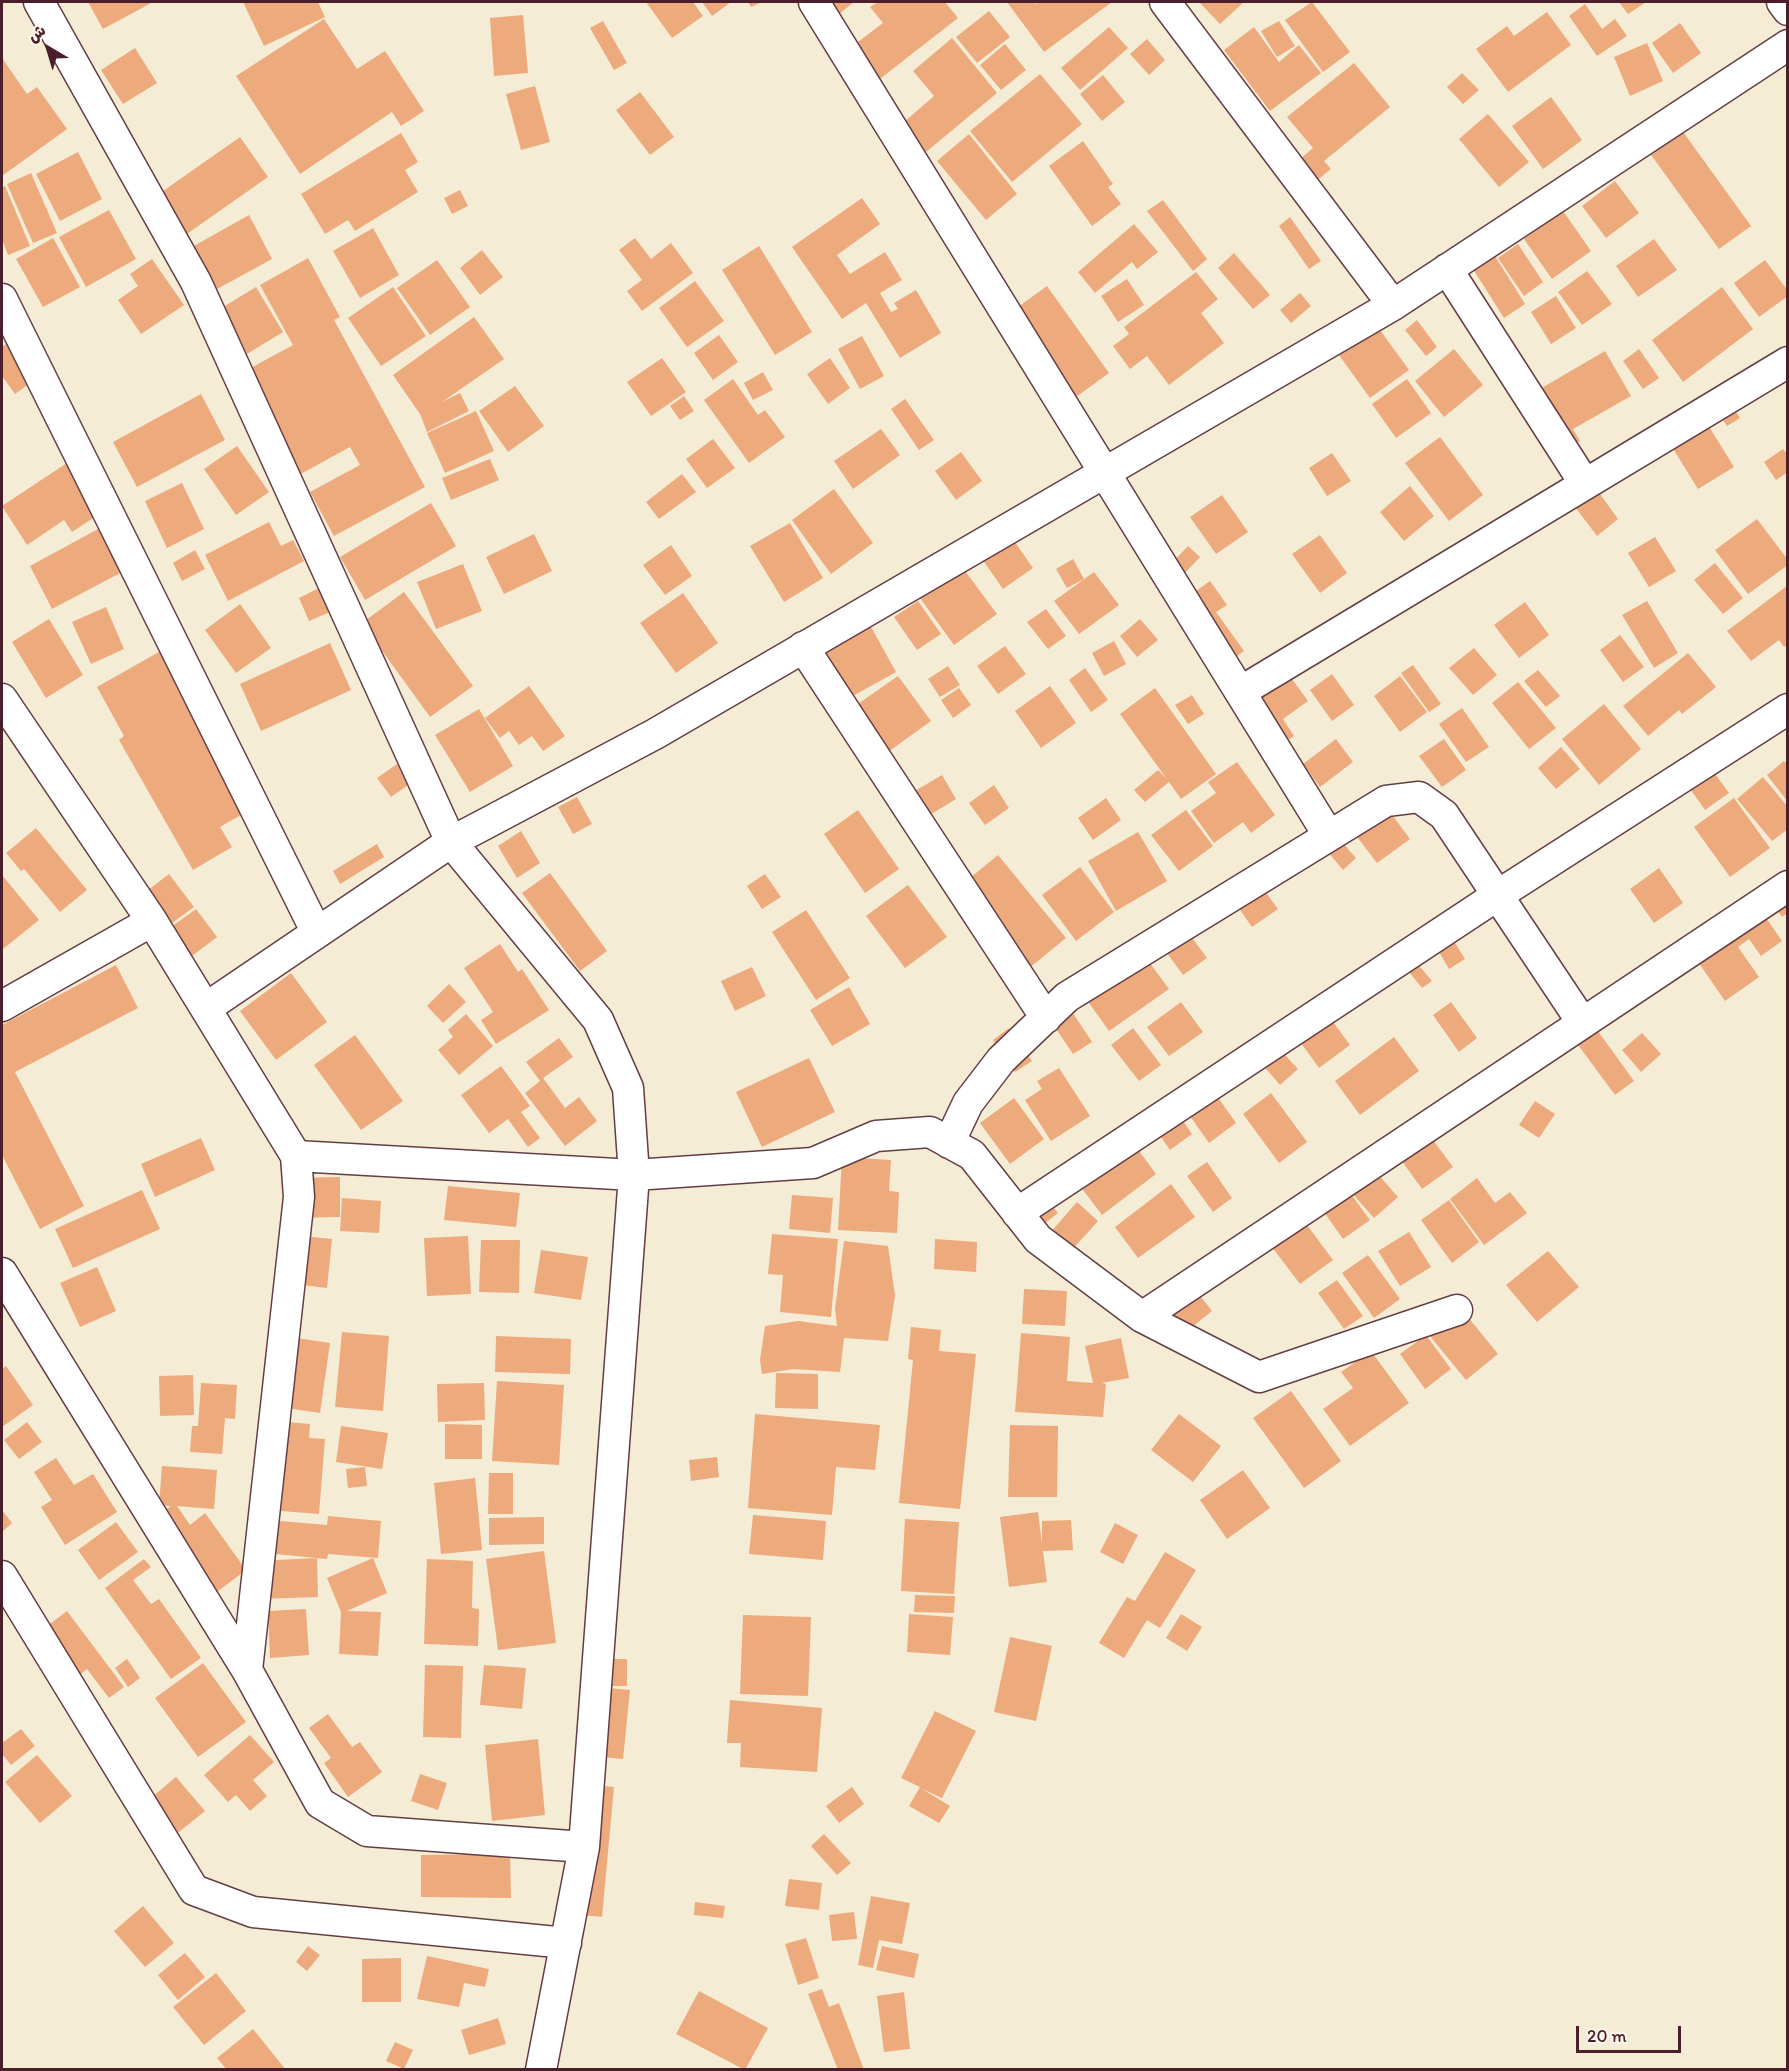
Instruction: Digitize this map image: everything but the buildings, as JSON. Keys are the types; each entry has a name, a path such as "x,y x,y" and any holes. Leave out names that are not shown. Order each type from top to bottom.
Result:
{"street":[{"path":"39,2 196,282 451,842 598,1020 628,1088 634,1175 584,1846 541,2070"},
{"path":"814,2 1329,836"},
{"path":"1165,2 1393,305"},
{"path":"1782,2 1788,9"},
{"path":"206,1008 451,842 655,734 1393,305 1788,45"},
{"path":"1447,269 1585,484"},
{"path":"2,299 317,933"},
{"path":"1240,692 1788,362"},
{"path":"803,647 1046,1018"},
{"path":"2,699 152,921 296,1156 299,1197 247,1671"},
{"path":"1017,1212 1498,895 1788,709"},
{"path":"949,1143 968,1102 1001,1060 1067,997 1386,801 1419,797 1444,815 1582,1022"},
{"path":"1142,1317 1788,886"},
{"path":"6,992 152,921"},
{"path":"296,1156 634,1175 813,1163 876,1136 930,1132 972,1155 1038,1239 1142,1317 1259,1377 1456,1310"},
{"path":"2,1273 247,1671 320,1803 367,1831 584,1846"},
{"path":"2,1576 194,1890 253,1912 566,1943"}]}
